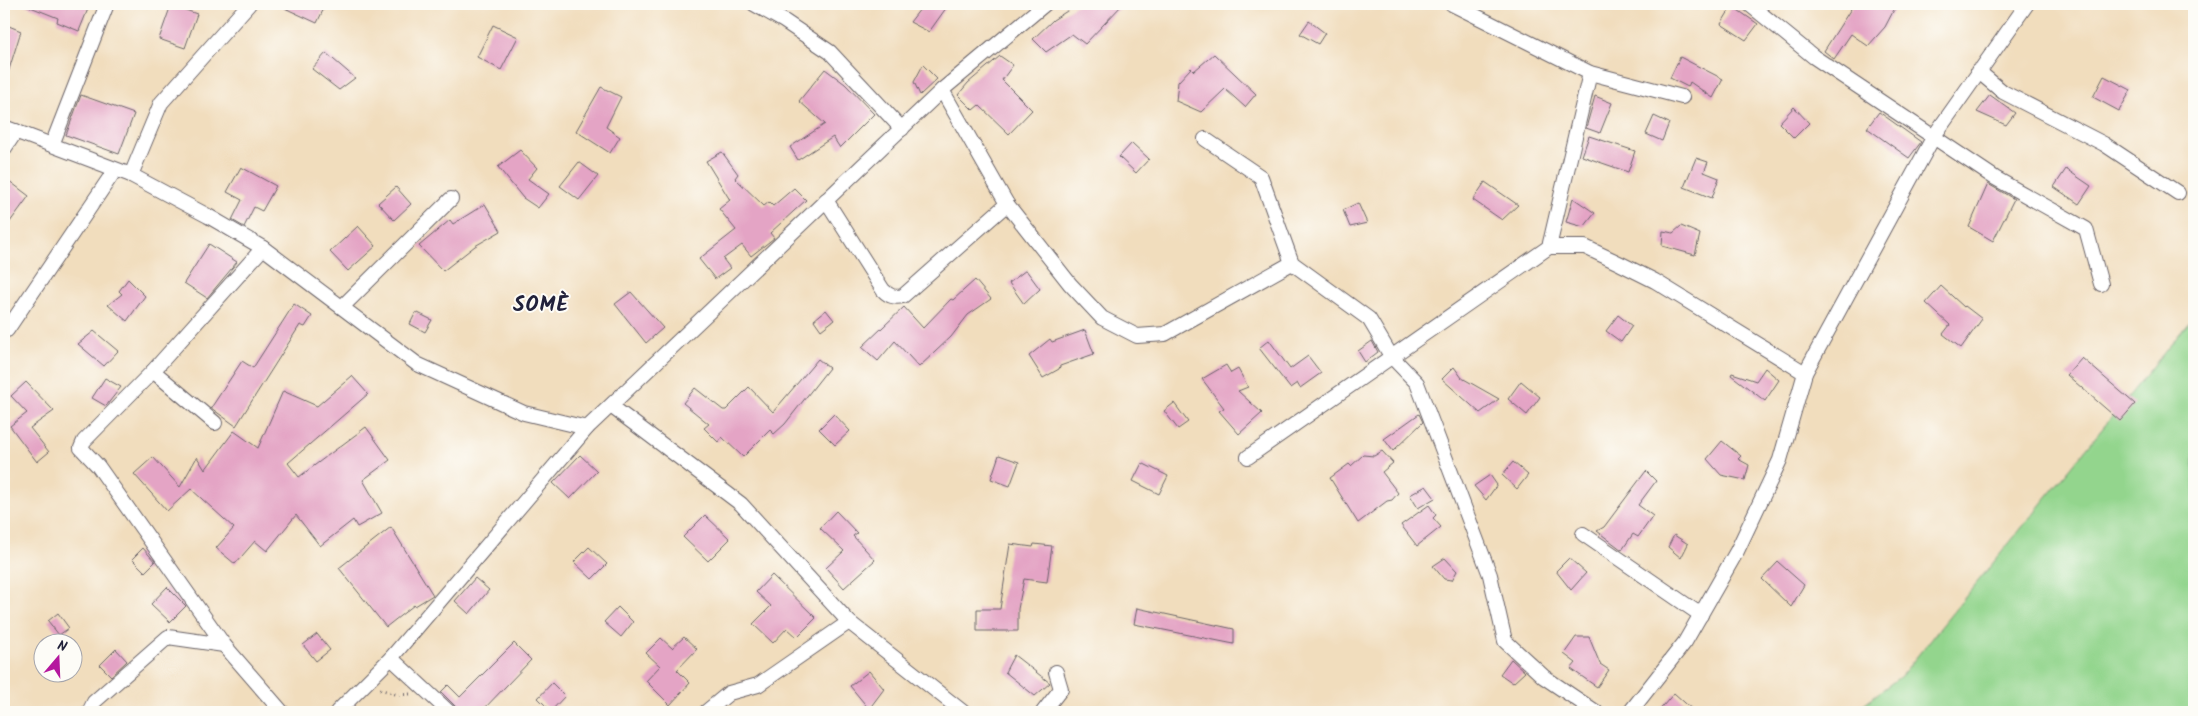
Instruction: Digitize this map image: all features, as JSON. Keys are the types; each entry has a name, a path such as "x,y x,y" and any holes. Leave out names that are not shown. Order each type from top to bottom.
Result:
{"street":[{"path":"52,145 108,4"},
{"path":"130,175 161,103 249,4"},
{"path":"754,4 784,21 830,52 902,129"},
{"path":"1452,4 1590,73 1682,97"},
{"path":"1749,4 1814,57 1995,178 2086,230 2101,284"},
{"path":"1630,712 1685,642 1737,551 1780,460 1805,373 1934,136 2027,4"},
{"path":"337,712 391,658 587,428 942,90 1040,5"},
{"path":"1978,71 2003,92 2104,144 2178,193"},
{"path":"1550,247 1590,73"},
{"path":"942,90 1007,204 1070,284 1102,318 1137,336 1165,334 1292,263"},
{"path":"4,149 10,129 130,175 263,248 417,364 524,412 587,428"},
{"path":"1205,139 1262,177 1292,263 1369,320 1391,356 1417,383 1490,575 1505,641 1544,676 1596,712"},
{"path":"7,330 115,170"},
{"path":"342,307 451,200"},
{"path":"826,200 883,290 888,295 897,297 904,296 1007,204"},
{"path":"1248,457 1550,247 1585,247 1621,264 1655,281 1805,373"},
{"path":"263,248 153,371 84,441 81,448 98,466 224,645 282,712"},
{"path":"153,371 215,423"},
{"path":"611,406 741,504 849,622 963,712"},
{"path":"1583,534 1701,615"},
{"path":"706,712 729,693 758,685 849,622"},
{"path":"89,712 94,702 168,637 224,645"},
{"path":"391,658 449,712"},
{"path":"1043,712 1061,689 1056,672"}],"path":[{"path":"365,685 398,695 429,693"}],"green space":[{"path":"2194,316 2194,712 1853,712 1901,676"}],"building":[{"path":"23,4 90,4 79,31 57,22 58,18"},
{"path":"276,4 326,4 317,23"},
{"path":"924,4 949,4 929,32 910,22"},
{"path":"1078,4 1123,4 1085,44 1072,34 1046,52 1033,39 1053,20"},
{"path":"1854,4 1897,4 1885,27 1868,46 1851,34 1834,59 1824,51"},
{"path":"171,5 197,14 185,48 159,39"},
{"path":"1732,6 1758,24 1746,40 1721,24"},
{"path":"1309,21 1325,33 1318,44 1300,34"},
{"path":"4,24 21,31 7,76 4,76"},
{"path":"493,25 518,37 501,70 477,57"},
{"path":"326,53 355,78 339,90 312,69"},
{"path":"1214,54 1256,94 1245,107 1225,89 1201,112 1176,101 1178,82 1191,68 1194,71"},
{"path":"1000,56 1013,65 1002,80 1032,110 1009,134 979,105 973,110 958,95 968,83"},
{"path":"1680,57 1723,79 1713,98 1690,82 1688,87 1670,78"},
{"path":"923,65 937,79 920,95 914,82"},
{"path":"825,69 845,84 874,114 840,148 833,137 798,160 790,147 825,124 799,101"},
{"path":"2104,76 2131,90 2119,111 2093,97"},
{"path":"601,87 621,97 606,127 620,137 610,153 576,131"},
{"path":"81,95 134,114 119,154 66,135"},
{"path":"1990,95 2015,113 2006,125 1977,112"},
{"path":"1595,96 1612,103 1600,133 1586,128"},
{"path":"1794,107 1809,123 1794,138 1779,123"},
{"path":"1879,112 1921,142 1909,158 1867,128"},
{"path":"1654,116 1669,123 1662,141 1646,134"},
{"path":"1589,136 1635,151 1628,172 1582,156"},
{"path":"1132,143 1149,159 1136,173 1119,157"},
{"path":"520,150 537,168 528,179 549,194 538,208 523,198 498,167"},
{"path":"722,152 738,174 735,178 764,206 769,202 773,206 794,188 806,200 770,233 774,238 751,256 742,245 723,259 730,268 715,279 699,259 736,230 719,209 730,200 706,161"},
{"path":"1696,158 1708,162 1704,172 1719,178 1712,198 1684,187"},
{"path":"579,162 598,176 579,200 560,186"},
{"path":"241,167 276,186 262,211 254,207 244,227 232,220 242,200 227,192"},
{"path":"2066,169 2091,186 2079,204 2054,187"},
{"path":"4,177 29,196 4,230"},
{"path":"1485,182 1518,205 1502,220 1473,200"},
{"path":"1988,184 2014,199 1993,241 1969,227"},
{"path":"396,187 411,204 394,220 378,203"},
{"path":"1573,198 1595,213 1584,227 1566,222"},
{"path":"1358,203 1367,223 1350,227 1343,210"},
{"path":"485,204 501,231 475,246 443,271 419,246 450,220 453,224"},
{"path":"358,226 376,246 348,271 330,252"},
{"path":"1681,226 1700,234 1695,255 1662,246 1663,231 1673,233"},
{"path":"209,244 237,262 207,298 184,283"},
{"path":"1026,270 1040,289 1024,304 1009,283"},
{"path":"128,279 145,296 127,321 108,305 122,294 119,291"},
{"path":"975,280 991,299 968,315 951,337 919,367 895,341 878,361 862,347 904,307 923,328 951,299 953,300"},
{"path":"1941,286 1964,307 1982,319 1961,348 1943,334 1950,325 1926,303"},
{"path":"631,292 663,328 646,343 615,304"},
{"path":"294,304 312,316 305,327 300,325 236,426 211,408 242,361 253,368"},
{"path":"826,310 834,320 821,330 814,320"},
{"path":"416,312 432,320 425,332 410,324"},
{"path":"1618,315 1632,326 1621,342 1606,331"},
{"path":"1085,330 1094,354 1060,366 1059,369 1043,378 1029,356 1050,339 1052,342"},
{"path":"94,331 118,351 104,366 78,344"},
{"path":"1269,340 1290,369 1308,356 1321,373 1300,388 1297,383 1290,388 1259,348"},
{"path":"1372,341 1378,352 1365,362 1358,351"},
{"path":"2082,358 2135,404 2120,421 2067,375"},
{"path":"818,359 829,368 785,424 774,434 770,430 743,457 722,437 718,442 704,428 709,424 683,403 695,388 723,410 726,410 749,387 773,412"},
{"path":"1226,365 1231,373 1238,369 1248,387 1238,391 1262,413 1239,434 1219,411 1224,408 1202,379"},
{"path":"1454,367 1462,378 1499,399 1480,413 1442,379"},
{"path":"1765,368 1779,380 1765,401 1731,375 1732,373 1756,381"},
{"path":"352,376 368,394 288,463 299,477 366,427 390,460 363,480 382,513 357,527 353,520 320,546 296,515 267,551 255,541 235,564 216,548 234,528 191,489 167,511 134,474 153,457 180,487 197,457 205,470 234,431 258,448 283,391 317,406"},
{"path":"105,378 121,387 106,406 92,398"},
{"path":"1521,381 1540,397 1527,415 1508,399"},
{"path":"26,382 54,411 30,428 49,452 37,462 10,426 27,413 11,396"},
{"path":"1174,403 1188,422 1178,429 1164,411"},
{"path":"834,414 850,431 835,445 819,429"},
{"path":"1419,414 1423,422 1393,451 1384,439"},
{"path":"1722,441 1741,456 1738,459 1749,465 1745,480 1721,475 1707,459"},
{"path":"1382,451 1393,463 1382,472 1398,493 1392,500 1387,501 1358,523 1330,478 1349,464 1351,466 1363,455 1374,456"},
{"path":"580,455 597,471 570,499 553,483"},
{"path":"999,455 1019,462 1010,486 991,479"},
{"path":"1513,462 1528,475 1517,489 1502,475"},
{"path":"1142,463 1168,476 1159,494 1133,481"},
{"path":"1646,471 1656,481 1638,505 1653,516 1638,537 1633,534 1622,550 1597,531 1604,527"},
{"path":"1490,475 1497,485 1486,500 1474,486"},
{"path":"1426,486 1435,498 1418,508 1410,495"},
{"path":"1429,505 1436,515 1433,518 1441,527 1417,546 1401,525"},
{"path":"836,511 857,533 853,536 875,560 844,588 826,568 844,551 820,528"},
{"path":"705,515 730,539 708,561 683,537"},
{"path":"391,527 433,595 414,605 386,627 339,568"},
{"path":"1674,535 1688,544 1681,558 1668,547"},
{"path":"1010,544 1033,547 1034,544 1052,546 1047,582 1024,579 1018,609 1018,631 977,631 977,609 1000,609"},
{"path":"589,547 607,564 592,579 574,562"},
{"path":"143,548 155,562 145,572 132,559"},
{"path":"1445,558 1457,571 1452,580 1444,579 1433,566"},
{"path":"1569,558 1586,573 1571,590 1556,571"},
{"path":"1778,562 1804,585 1791,607 1762,579"},
{"path":"772,575 816,618 797,637 787,628 773,643 753,624 771,606 756,592"},
{"path":"475,578 489,590 469,614 455,601"},
{"path":"167,587 186,606 170,622 151,604"},
{"path":"618,607 633,622 621,637 604,622"},
{"path":"1137,608 1234,629 1234,644 1134,624"},
{"path":"58,613 69,628 58,634 48,621"},
{"path":"317,634 330,650 316,661 303,645"},
{"path":"684,637 697,649 677,670 690,683 670,705 646,681 660,666 646,653 661,638 672,648"},
{"path":"1576,637 1589,637 1600,664 1609,670 1597,687 1571,669 1576,663 1564,654"},
{"path":"514,643 531,660 481,712 458,712 455,706 441,692 448,685 460,697"},
{"path":"116,649 127,661 111,676 100,665"},
{"path":"1014,655 1050,683 1035,696 1005,672"},
{"path":"1511,659 1525,672 1513,683 1500,674"},
{"path":"869,671 884,689 869,709 850,686"},
{"path":"552,683 565,696 551,711 538,698"},
{"path":"1674,693 1695,712 1658,712"}],"district":[{"name":"SOMÈ","path":"541,305"}]}
